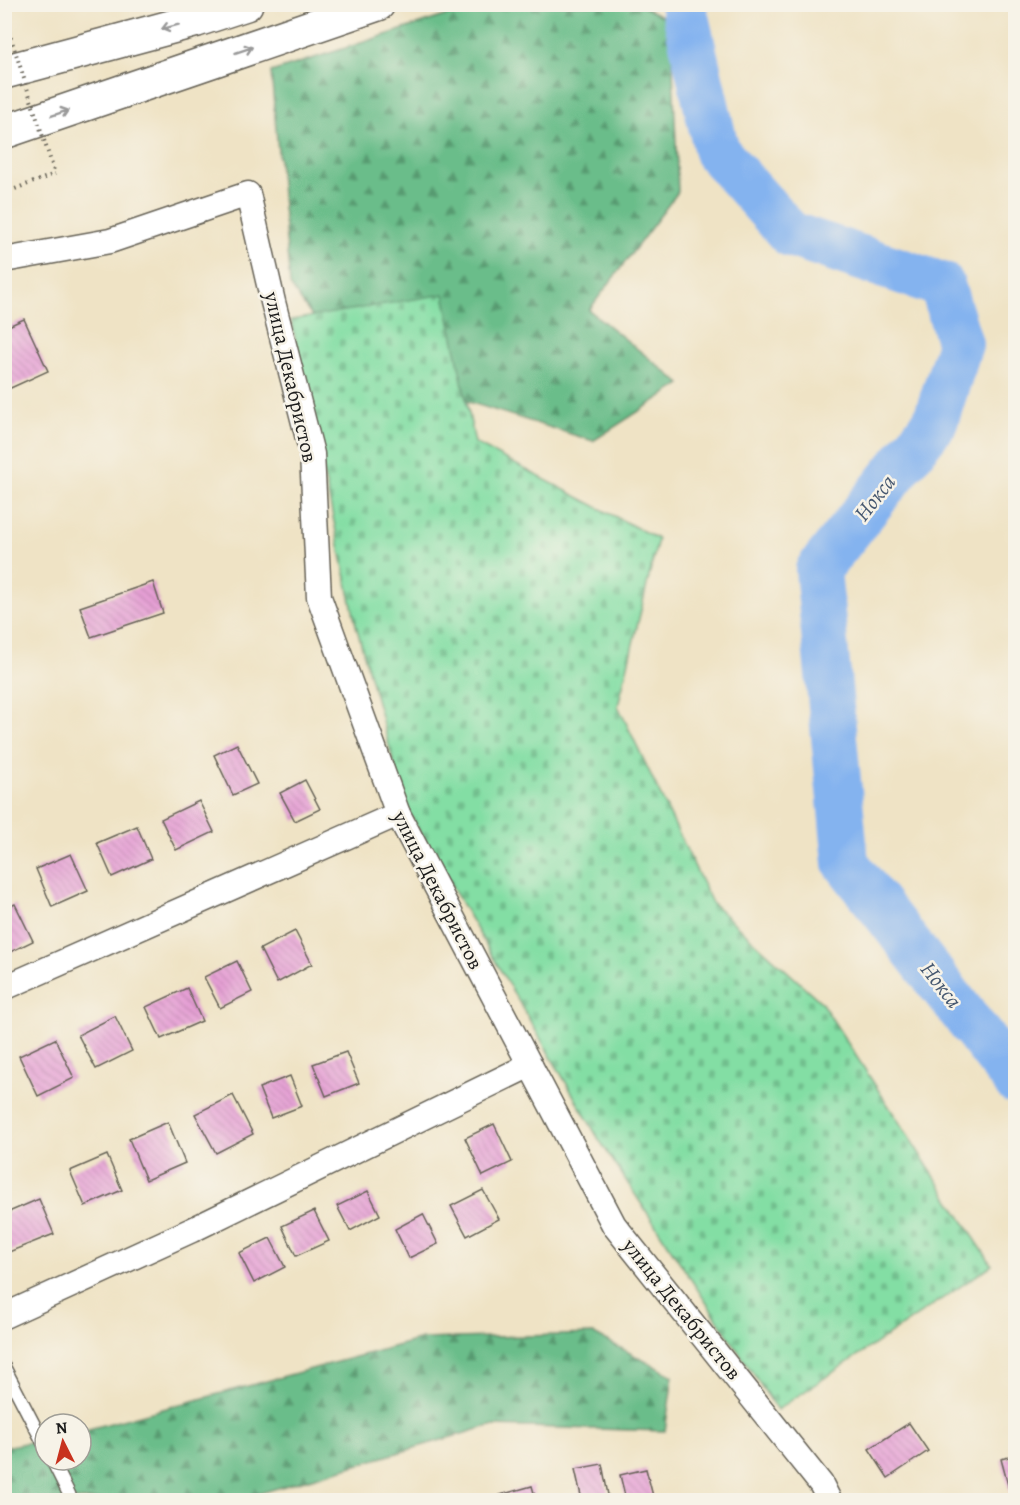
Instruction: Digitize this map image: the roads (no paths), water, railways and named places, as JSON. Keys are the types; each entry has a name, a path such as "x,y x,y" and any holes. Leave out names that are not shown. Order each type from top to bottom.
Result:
{"main road":[{"path":"4,72 197,20 246,4"},
{"path":"4,132 378,4"}],"street":[{"name":"улица Декабристов","path":"4,260 110,241 248,194 312,454 319,597 398,814 614,1225 821,1484 829,1500"},
{"path":"4,988 398,814"},
{"path":"4,1316 192,1230 530,1065"}],"lane":[{"path":"4,1367 33,1423"},
{"path":"58,1472 71,1500"}],"waterway":[{"name":"Нокса","path":"683,4 717,152 790,234 942,285 960,344 935,422 818,570 846,863 1016,1082"}]}
